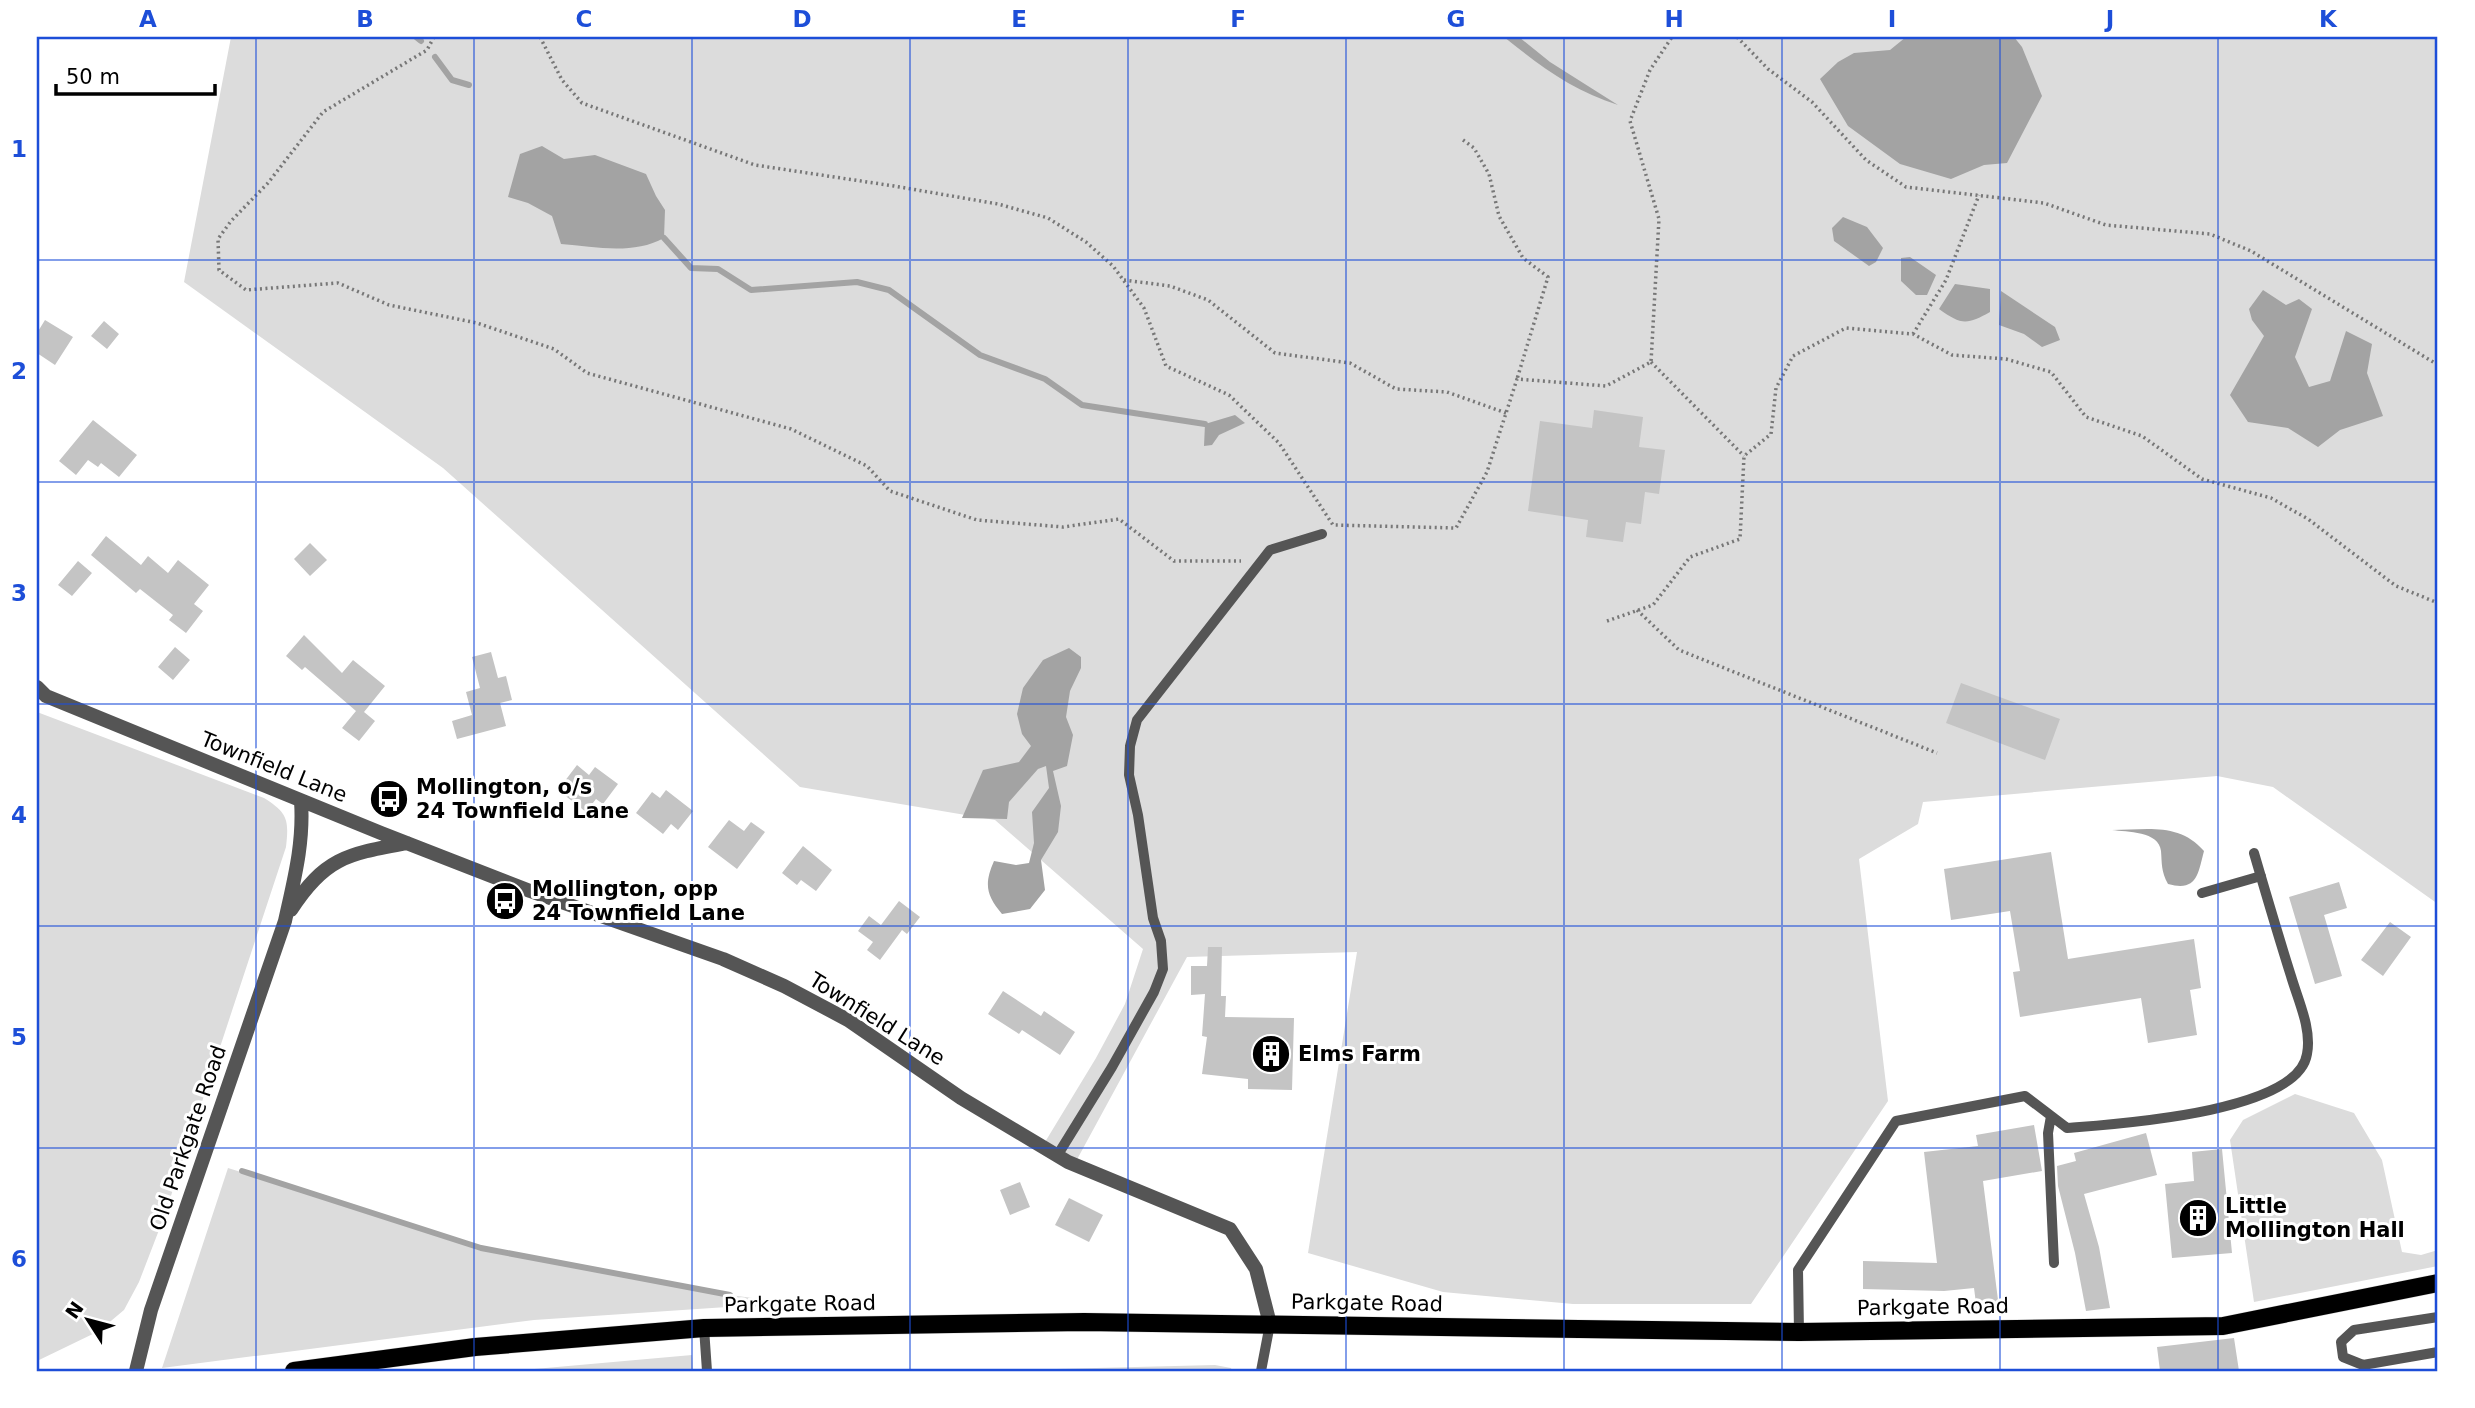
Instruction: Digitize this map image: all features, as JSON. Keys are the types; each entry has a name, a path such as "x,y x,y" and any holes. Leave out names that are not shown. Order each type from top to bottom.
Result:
{"main road":[{"name":"Parkgate Road","path":"294,1371 475,1347 704,1328 1084,1322 1799,1332 2223,1326 2438,1283"}],"street":[{"name":"Townfield Lane","path":"37,687 46,696 300,801 530,891 723,959 784,986 848,1020 961,1098 1057,1156 1230,1229 1255,1269 1270,1324"},
{"name":"Old Parkgate Road","path":"136,1371 141,1345 164,1270 285,920 303,828 300,801"},
{"name":"Old Parkgate Road","path":"285,920 304,891 326,868 358,852 407,843"}],"lane":[{"path":"1057,1156 1112,1067 1154,992 1163,968 1161,941 1153,918 1129,775 1130,746 1137,720 1270,550 1322,534"},
{"path":"1799,1332 1798,1270 1896,1121 2025,1096 2067,1128 2165,1119 2244,1101 2277,1088 2297,1076 2308,1055 2306,1025 2254,853"},
{"path":"2202,893 2261,876"},
{"path":"2051,1116 2048,1133 2054,1263"},
{"path":"2438,1317 2354,1330 2341,1342 2343,1357 2363,1365 2438,1352"},
{"name":"Townfield Lane","path":"1261,1371 1270,1324"},
{"path":"704,1328 707,1371"}],"path":[{"path":"434,37 427,50 323,113 268,183 231,221 218,239 219,270 246,290 338,283 389,305 477,323 554,349 587,373 791,429 867,466 890,491 977,520 1063,527 1119,519 1174,561 1242,561 1254,569"},
{"path":"540,37 562,80 582,103 755,165 998,204 1048,218 1086,242 1113,266 1144,308 1166,366 1229,395 1279,443 1333,525 1456,528 1487,472 1548,277 1523,258 1499,216 1489,174 1474,148 1463,140"},
{"path":"1672,37 1650,70 1630,121 1659,219 1651,362 1744,456"},
{"path":"1737,37 1769,68 1812,102 1866,160 1906,187 2043,203 2106,225 2210,234 2251,251 2438,366"},
{"path":"1913,334 1946,280 1979,195"},
{"path":"1124,280 1170,286 1208,300 1275,353 1350,363 1396,388 1447,392 1506,413"},
{"path":"1607,621 1653,605 1689,557 1740,540 1744,456 1770,434 1776,388 1793,356 1846,328 1913,334 1952,355 2006,359 2050,372 2086,417 2142,436 2202,479 2271,498 2308,519 2396,586 2438,603"},
{"path":"1517,379 1606,386 1651,362"},
{"path":"1637,610 1679,650 1937,753"}],"shaded area":[{"path":"231,37 2438,37 2438,904 2273,787 2217,776 1923,802 1918,824 1859,859 1888,1101 1751,1304 1573,1304 1443,1292 1308,1253 1357,952 1187,957 1074,1165 1042,1147 1125,1004 1143,949 995,820 800,787 443,468 184,282"},
{"path":"1504,37 1519,37 1550,62 1618,105 1586,93 1558,77"},
{"path":"1906,37 2014,37 2022,47 2042,96 2007,163 1984,165 1951,179 1900,164 1848,126 1820,79 1838,62 1854,53 1890,50"},
{"path":"542,146 564,159 595,155 646,174 665,210 664,238 640,247 627,248 561,244 552,216 528,203 508,197 520,154"},
{"path":"1843,217 1867,227 1883,248 1876,262 1869,266 1834,241 1832,228"},
{"path":"1910,257 1936,275 1927,295 1916,295 1901,281 1901,258"},
{"path":"1955,284 1990,289 1990,312 1964,321 1939,309"},
{"path":"2263,290 2286,305 2299,299 2312,309 2295,357 2309,387 2330,381 2346,331 2372,344 2367,373 2383,416 2340,430 2318,447 2288,428 2248,422 2230,395 2264,336 2252,320 2249,309"},
{"path":"2001,291 2055,327 2060,340 2042,347 2024,334 1999,325"},
{"path":"1235,415 1245,423 1219,435 1212,445 1204,446 1205,424"},
{"path":"1069,648 1081,657 1081,668 1070,691 1066,717 1073,735 1067,766 1053,771 1061,806 1058,832 1041,860 1045,890 1030,909 1002,914 988,889 991,869 994,861 1016,865 1029,863 1034,843 1032,812 1049,788 1046,766 1038,769 1009,802 1007,819 962,818 983,770 1019,762 1031,746 1022,734 1017,714 1023,688 1043,660"},
{"path":"37,712 264,798 282,813 287,830 286,847 164,1217 139,1282 124,1310 99,1331 37,1361"},
{"path":"2149,829 2184,835 2204,851 2198,874 2191,883 2185,885 2168,884 2159,844 2155,840 2141,834 2112,830"},
{"path":"2295,1094 2354,1113 2382,1160 2402,1252 2421,1255 2438,1250 2438,1266 2254,1302 2230,1140 2243,1120"},
{"path":"228,1168 481,1248 730,1295 813,1306 727,1307 534,1320 162,1368"},
{"path":"692,1355 693,1371 512,1371"},
{"path":"1215,1365 1231,1368 1232,1371 981,1371"}],"building":[{"path":"45,320 73,337 55,365 37,353 37,333"},
{"path":"104,321 119,334 107,349 91,336"},
{"path":"1594,410 1643,417 1639,447 1665,450 1659,494 1645,492 1641,524 1626,522 1623,542 1586,537 1588,520 1528,511 1540,421 1592,428"},
{"path":"93,420 137,455 119,477 101,463 98,467 88,460 76,475 59,461"},
{"path":"106,536 141,565 148,556 168,573 178,560 209,585 194,604 203,611 186,633 169,620 173,615 140,589 136,593 91,555"},
{"path":"310,543 327,560 310,576 294,559"},
{"path":"78,561 92,573 72,596 58,585"},
{"path":"304,635 342,673 353,660 385,686 364,712 375,721 359,741 342,728 356,711 305,667 302,670 286,656"},
{"path":"175,647 190,660 173,680 158,667"},
{"path":"491,652 498,678 506,676 512,700 500,703 506,726 457,739 452,721 472,715 466,692 480,688 472,657"},
{"path":"1961,683 2060,719 2045,760 1946,723"},
{"path":"577,765 589,775 595,767 618,784 603,804 596,799 586,812 558,790"},
{"path":"666,790 693,811 678,830 671,824 663,834 636,813 652,792 660,798"},
{"path":"729,820 744,831 751,822 765,832 737,869 708,847"},
{"path":"803,846 832,870 816,891 801,880 797,885 782,873"},
{"path":"2051,852 2068,959 2194,939 2201,988 2190,990 2197,1035 2148,1043 2141,998 2020,1017 2013,972 2020,971 2010,911 1951,920 1944,869"},
{"path":"2339,882 2347,908 2324,915 2342,976 2315,984 2289,897"},
{"path":"899,901 920,917 907,934 902,930 880,960 867,950 873,942 858,931 869,916 881,925"},
{"path":"2390,922 2411,937 2383,976 2361,960"},
{"path":"1208,947 1222,947 1221,996 1226,996 1225,1017 1294,1018 1292,1090 1248,1089 1248,1079 1202,1074 1207,1037 1202,1036 1205,994 1191,995 1191,966 1207,966"},
{"path":"1003,991 1041,1016 1044,1011 1075,1032 1060,1055 1022,1030 1019,1034 988,1014"},
{"path":"2034,1125 2042,1171 1983,1181 1999,1308 1977,1311 1974,1288 1944,1291 1863,1289 1863,1261 1937,1263 1924,1152 1978,1146 1976,1135"},
{"path":"2146,1133 2157,1175 2084,1194 2099,1247 2110,1308 2086,1311 2058,1186 2057,1166 2076,1161 2074,1153"},
{"name":"Little Mollington Hall","path":"2222,1149 2232,1253 2172,1258 2165,1184 2194,1181 2192,1152"},
{"path":"1020,1182 1030,1207 1010,1215 1000,1190"},
{"path":"1069,1198 1103,1215 1089,1242 1055,1225"},
{"path":"2234,1338 2239,1371 2160,1371 2157,1347"}],"waterway":[{"path":"416,37 421,41"},
{"path":"435,57 452,80 469,85"},
{"path":"664,238 691,268 718,269 751,290 857,282 889,290 980,355 1045,379 1082,405 1205,424"},
{"path":"242,1171 481,1248 730,1295"}],"place":[{"name":"Mollington, o/s 24 Townfield Lane","path":"389,799"},
{"name":"Mollington, opp 24 Townfield Lane","path":"505,901"},
{"name":"Elms Farm","path":"1271,1054"},
{"name":"Little Mollington Hall","path":"2198,1218"}]}
